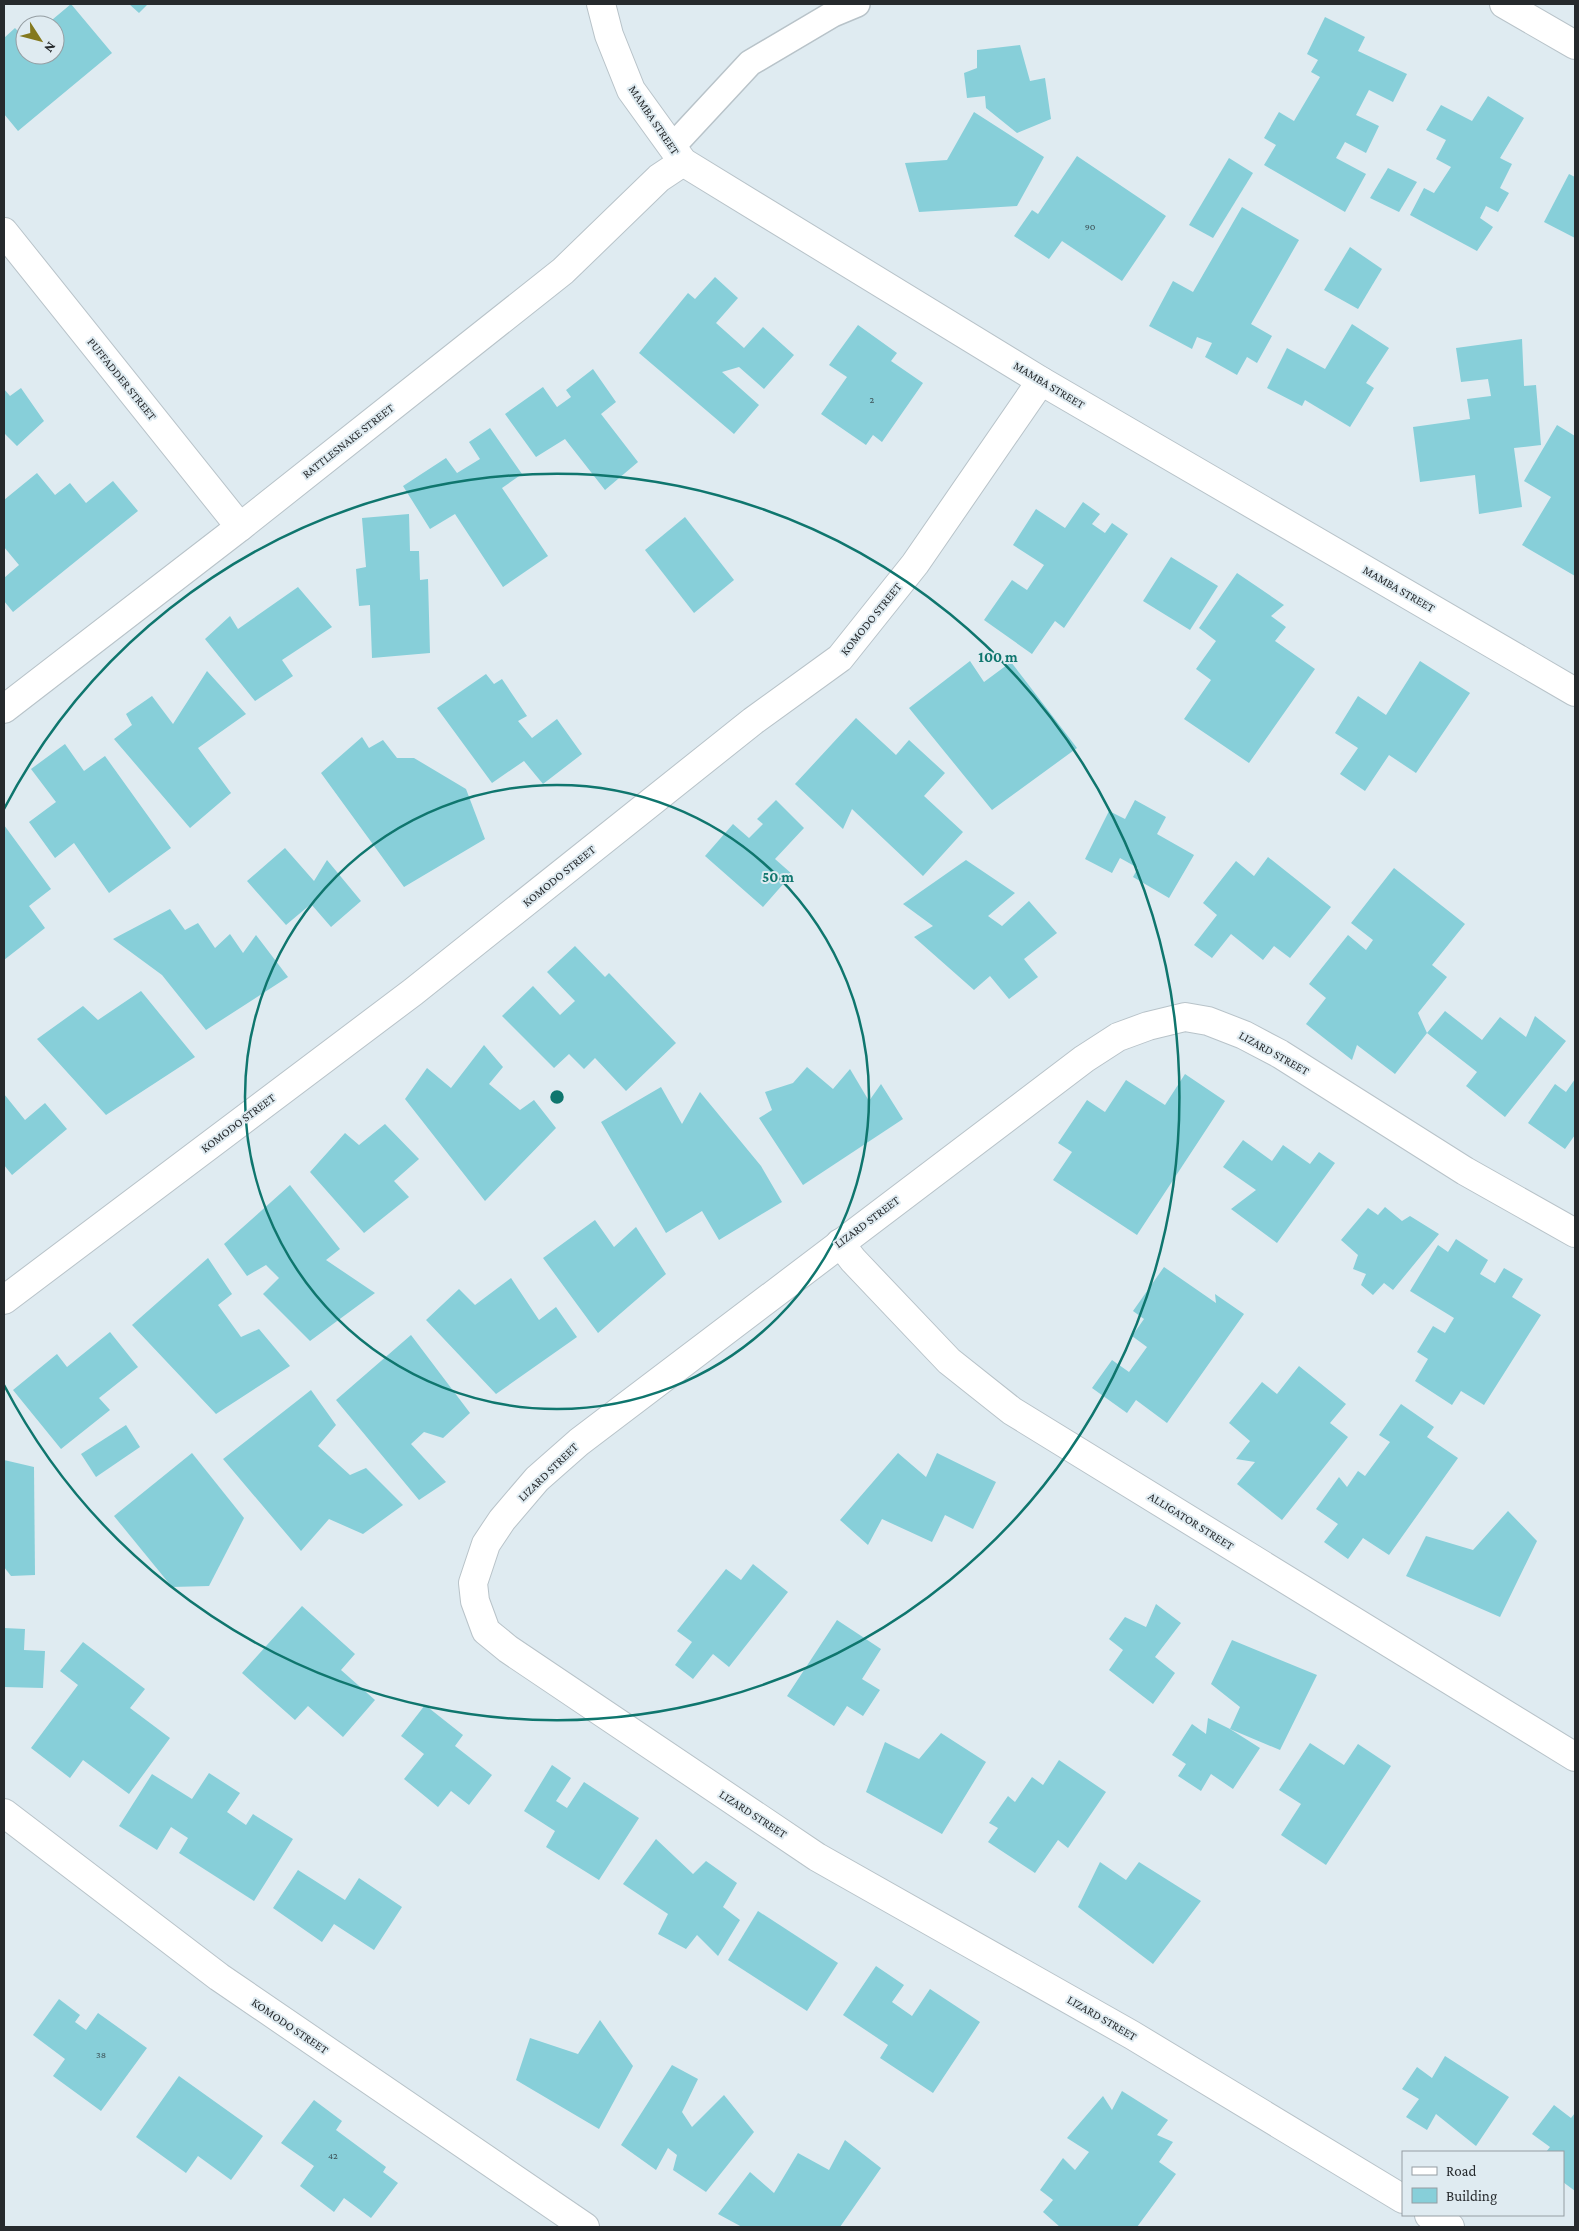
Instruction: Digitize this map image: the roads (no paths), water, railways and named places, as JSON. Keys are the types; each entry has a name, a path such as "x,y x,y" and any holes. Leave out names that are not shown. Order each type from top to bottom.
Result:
{"street":[{"name":"MAMBA STREET","path":"601,4 609,34 631,90 677,155 1041,380 1575,692"},
{"path":"1504,4 1575,45"},
{"name":"RATTLESNAKE STREET","path":"4,710 240,527 563,271 659,178 677,155"},
{"name":"PUFFADDER STREET","path":"4,232 240,527"},
{"name":"KOMODO STREET","path":"4,1300 413,992 753,721 840,658 914,564 1041,380"},
{"name":"LIZARD STREET","path":"1402,2198 1132,2035 817,1857 516,1655 486,1631 475,1601 473,1583 486,1544 502,1520 537,1479 579,1442 1084,1059 1118,1037 1148,1026 1185,1017 1208,1021 1244,1035 1465,1171 1575,1233"},
{"name":"ALLIGATOR STREET","path":"840,1243 853,1260 949,1361 1012,1411 1575,1757"},
{"name":"KOMODO STREET","path":"4,1813 219,1977 585,2227"},
{"path":"1431,2216 1450,2227"}],"lane":[{"path":"677,155 750,63 833,14 857,4"}]}
